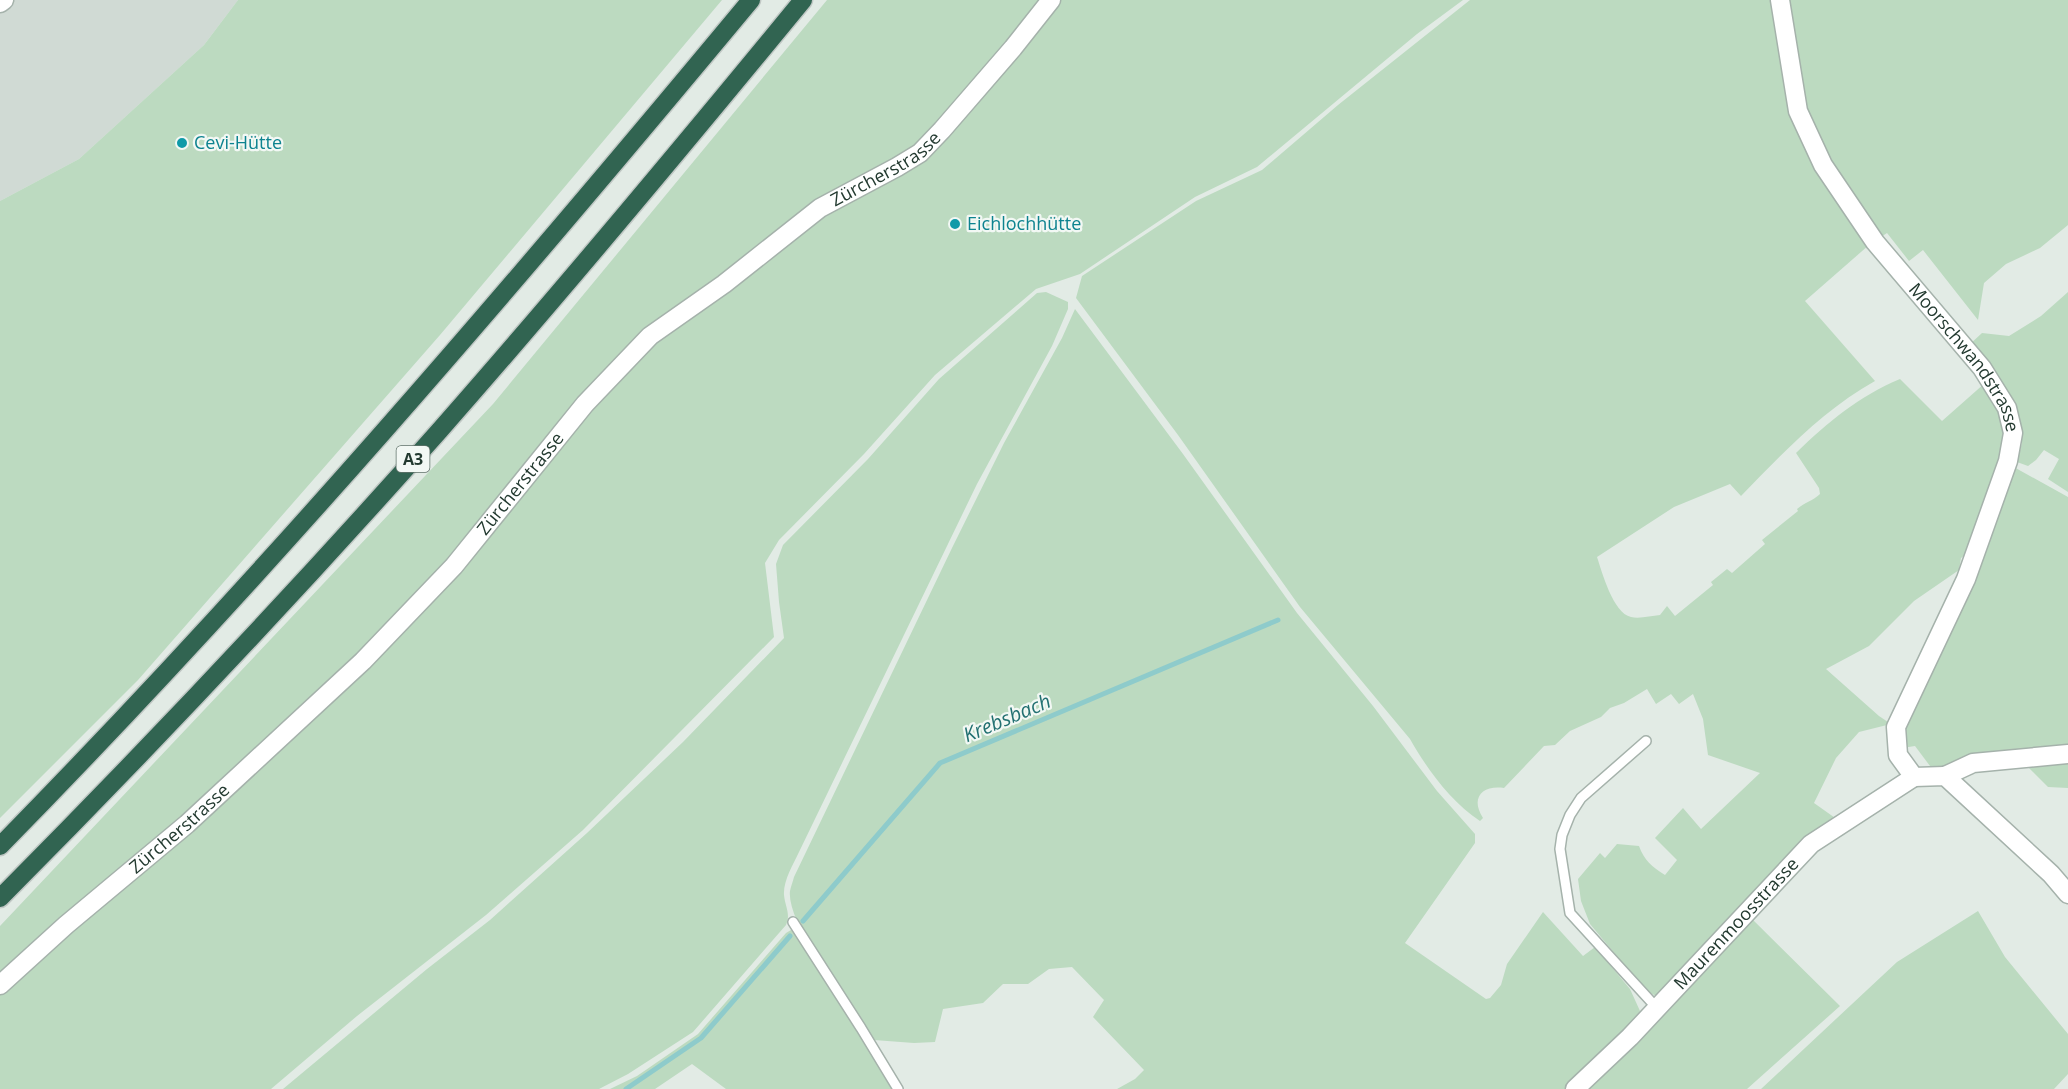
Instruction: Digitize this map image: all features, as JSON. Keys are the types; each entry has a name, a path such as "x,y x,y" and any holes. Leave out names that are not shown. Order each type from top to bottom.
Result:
{"highway":[{"name":"A3","path":"0,846 169,670 391,425 556,234 751,0"},
{"name":"A3","path":"0,898 212,679 431,440 593,253 803,0"}],"street":[{"path":"0,3 4,0"},
{"name":"Zürcherstrasse","path":"0,985 66,925 187,824 363,661 454,566 585,404 650,336 724,284 820,208 920,153 1006,56 1051,0"},
{"name":"Moorschwandstrasse","path":"1780,0 1798,111 1823,165 1875,242 1982,368 2007,408 2013,433 2008,461 1966,579 1896,727 1898,754 1914,777"},
{"path":"1914,777 1945,776 1972,763 2068,754"},
{"path":"1945,776 2051,874 2068,894"},
{"name":"Maurenmoosstrasse","path":"1575,1089 1630,1037 1811,844 1914,777"}],"lane":[{"path":"1646,741 1581,798 1570,815 1562,835 1560,849 1570,913 1656,1007"},
{"path":"793,922 898,1089"}],"shaded area":[{"path":"0,0 238,0 204,45 79,159 0,201"}],"green space":[{"path":"238,0 722,0 440,335 138,680 0,818 0,201 79,159 204,45"},
{"path":"827,0 1463,0 1417,34 1257,167 1195,197 1080,274 1036,289 935,375 864,454 779,540 765,563 774,637 583,830 486,915 357,1016 271,1089 0,1089 0,926 493,404"},
{"path":"1470,0 1772,0 1792,117 1808,155 1869,245 1805,301 1875,381 1821,419 1741,496 1730,484 1674,507 1597,557 1609,591 1625,614 1638,618 1660,615 1667,606 1675,616 1713,585 1711,582 1727,569 1732,573 1765,544 1762,540 1798,511 1797,509 1820,494 1819,488 1796,453 1845,411 1885,386 1900,379 1942,421 1985,383 1997,398 2006,433 2000,468 1973,549 1961,558 1959,570 1914,601 1869,646 1826,669 1891,724 1859,732 1836,758 1814,803 1838,820 1664,991 1656,996 1645,990 1590,924 1581,901 1578,879 1600,853 1605,858 1617,844 1639,846 1649,863 1665,875 1677,860 1655,838 1683,808 1701,829 1760,773 1708,755 1703,719 1693,694 1679,704 1671,694 1656,704 1647,689 1624,703 1610,708 1601,717 1570,731 1555,745 1544,746 1504,788 1490,789 1480,794 1478,804 1483,818 1480,821 1440,784 1410,739 1300,607 1178,435 1076,298 1082,276 1196,201 1262,170 1338,105"},
{"path":"1788,0 2068,0 2068,225 2040,248 2006,264 1984,283 1978,320 1923,250 1909,261 1887,233 1881,237 1827,159 1805,108"},
{"path":"1046,292 1068,302 1068,309 1052,346 977,484 791,868 784,890 788,914 786,925 693,1032 628,1074 599,1089 283,1089 427,969 490,920 587,833 683,742 784,638 776,564 783,545 868,459 939,379 1037,293"},
{"path":"2068,292 2068,492 2048,479 2059,459 2044,450 2028,466 2017,462 2022,443 2019,420 1969,345 1982,333 2009,336 2041,316"},
{"path":"1075,309 1297,613 1373,706 1437,791 1475,834 1475,843 1405,943 1486,999 1490,998 1501,985 1507,964 1543,912 1583,956 1595,947 1630,989 1640,1011 1636,1024 1571,1089 1117,1089 1135,1079 1144,1070 1093,1017 1104,1000 1072,967 1049,969 1028,984 1003,984 983,1003 943,1009 935,1042 874,1040 809,945 792,906 790,891 794,877 952,548 1004,443 1062,338"},
{"path":"2012,466 2068,497 2068,751 1942,769 1930,766 1915,746 1902,748 1905,717"},
{"path":"2068,759 2068,788 2048,787 2024,763"},
{"path":"1978,911 2005,957 2068,1034 2068,1074 2054,1089 1761,1089 1897,962"},
{"path":"1748,915 1840,1006 1747,1089 1583,1089"},
{"path":"791,930 797,932 894,1089 726,1089 692,1064 655,1089 610,1089 637,1076 698,1034"}],"waterway":[{"name":"Krebsbach","path":"803,921 940,763 1278,620"},
{"name":"Krebsbach","path":"626,1089 701,1038 790,936"}],"place":[{"name":"Cevi-Hütte","path":"182,143"},
{"name":"Eichlochhütte","path":"955,224"}]}
